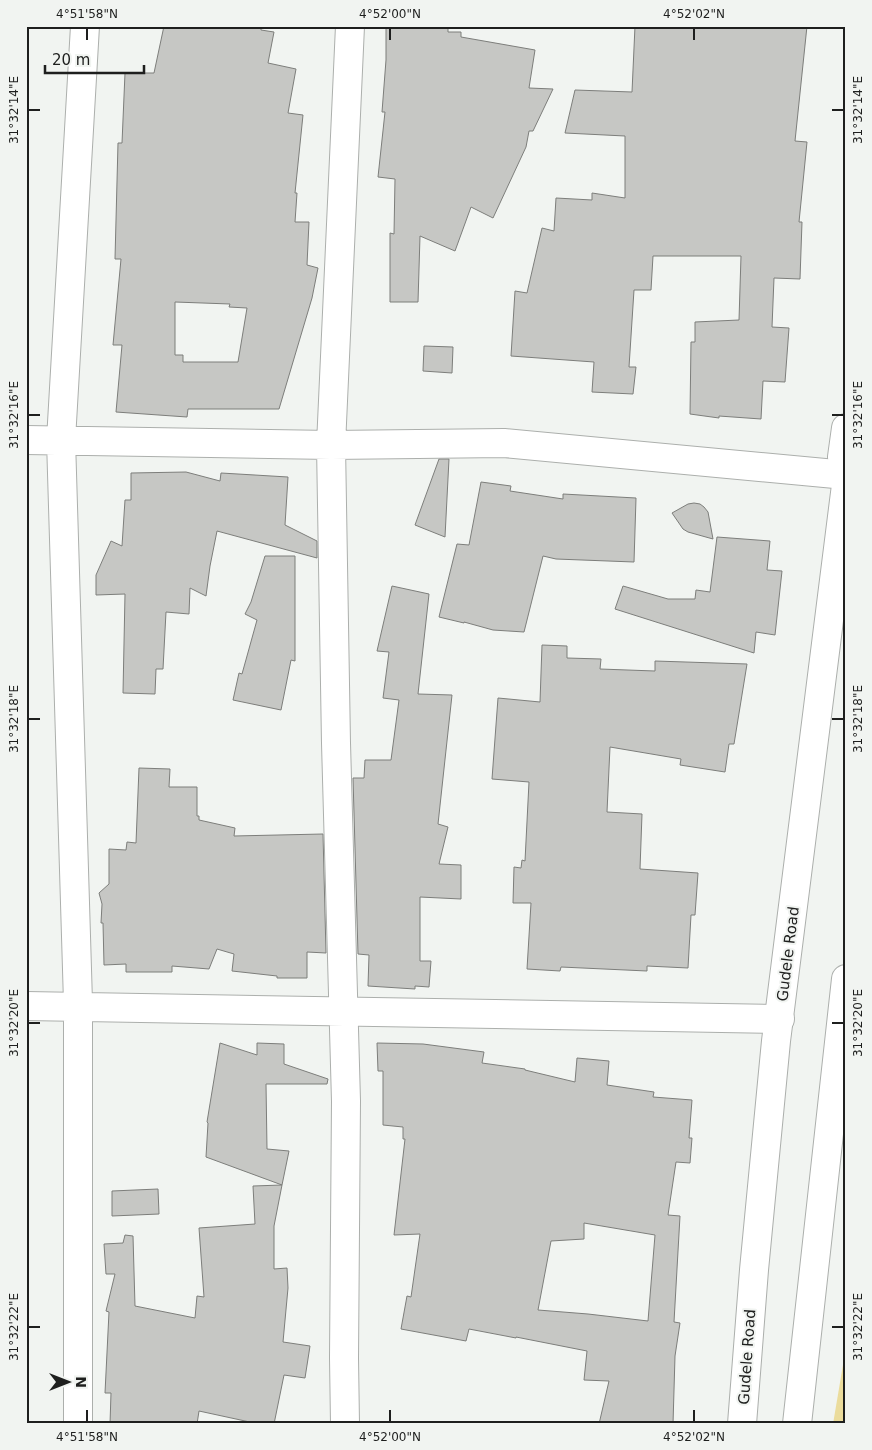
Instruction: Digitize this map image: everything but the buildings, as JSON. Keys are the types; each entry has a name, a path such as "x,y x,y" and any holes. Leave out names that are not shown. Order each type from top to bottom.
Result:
{"main road":[{"path":"78,1424 78,1007 61,440 85,26"},
{"path":"345,1424 346,1101 336,743 331,445 350,26"},
{"path":"846,428 842,457 846,471"},
{"path":"26,440 331,445 504,443 846,475"},
{"name":"Gudele Road","path":"742,1424 754,1270 780,1019 846,485"},
{"path":"797,1424 846,978"},
{"path":"26,1006 780,1019"}],"shaded area":[{"path":"846,1347 846,1424 833,1424"}]}
